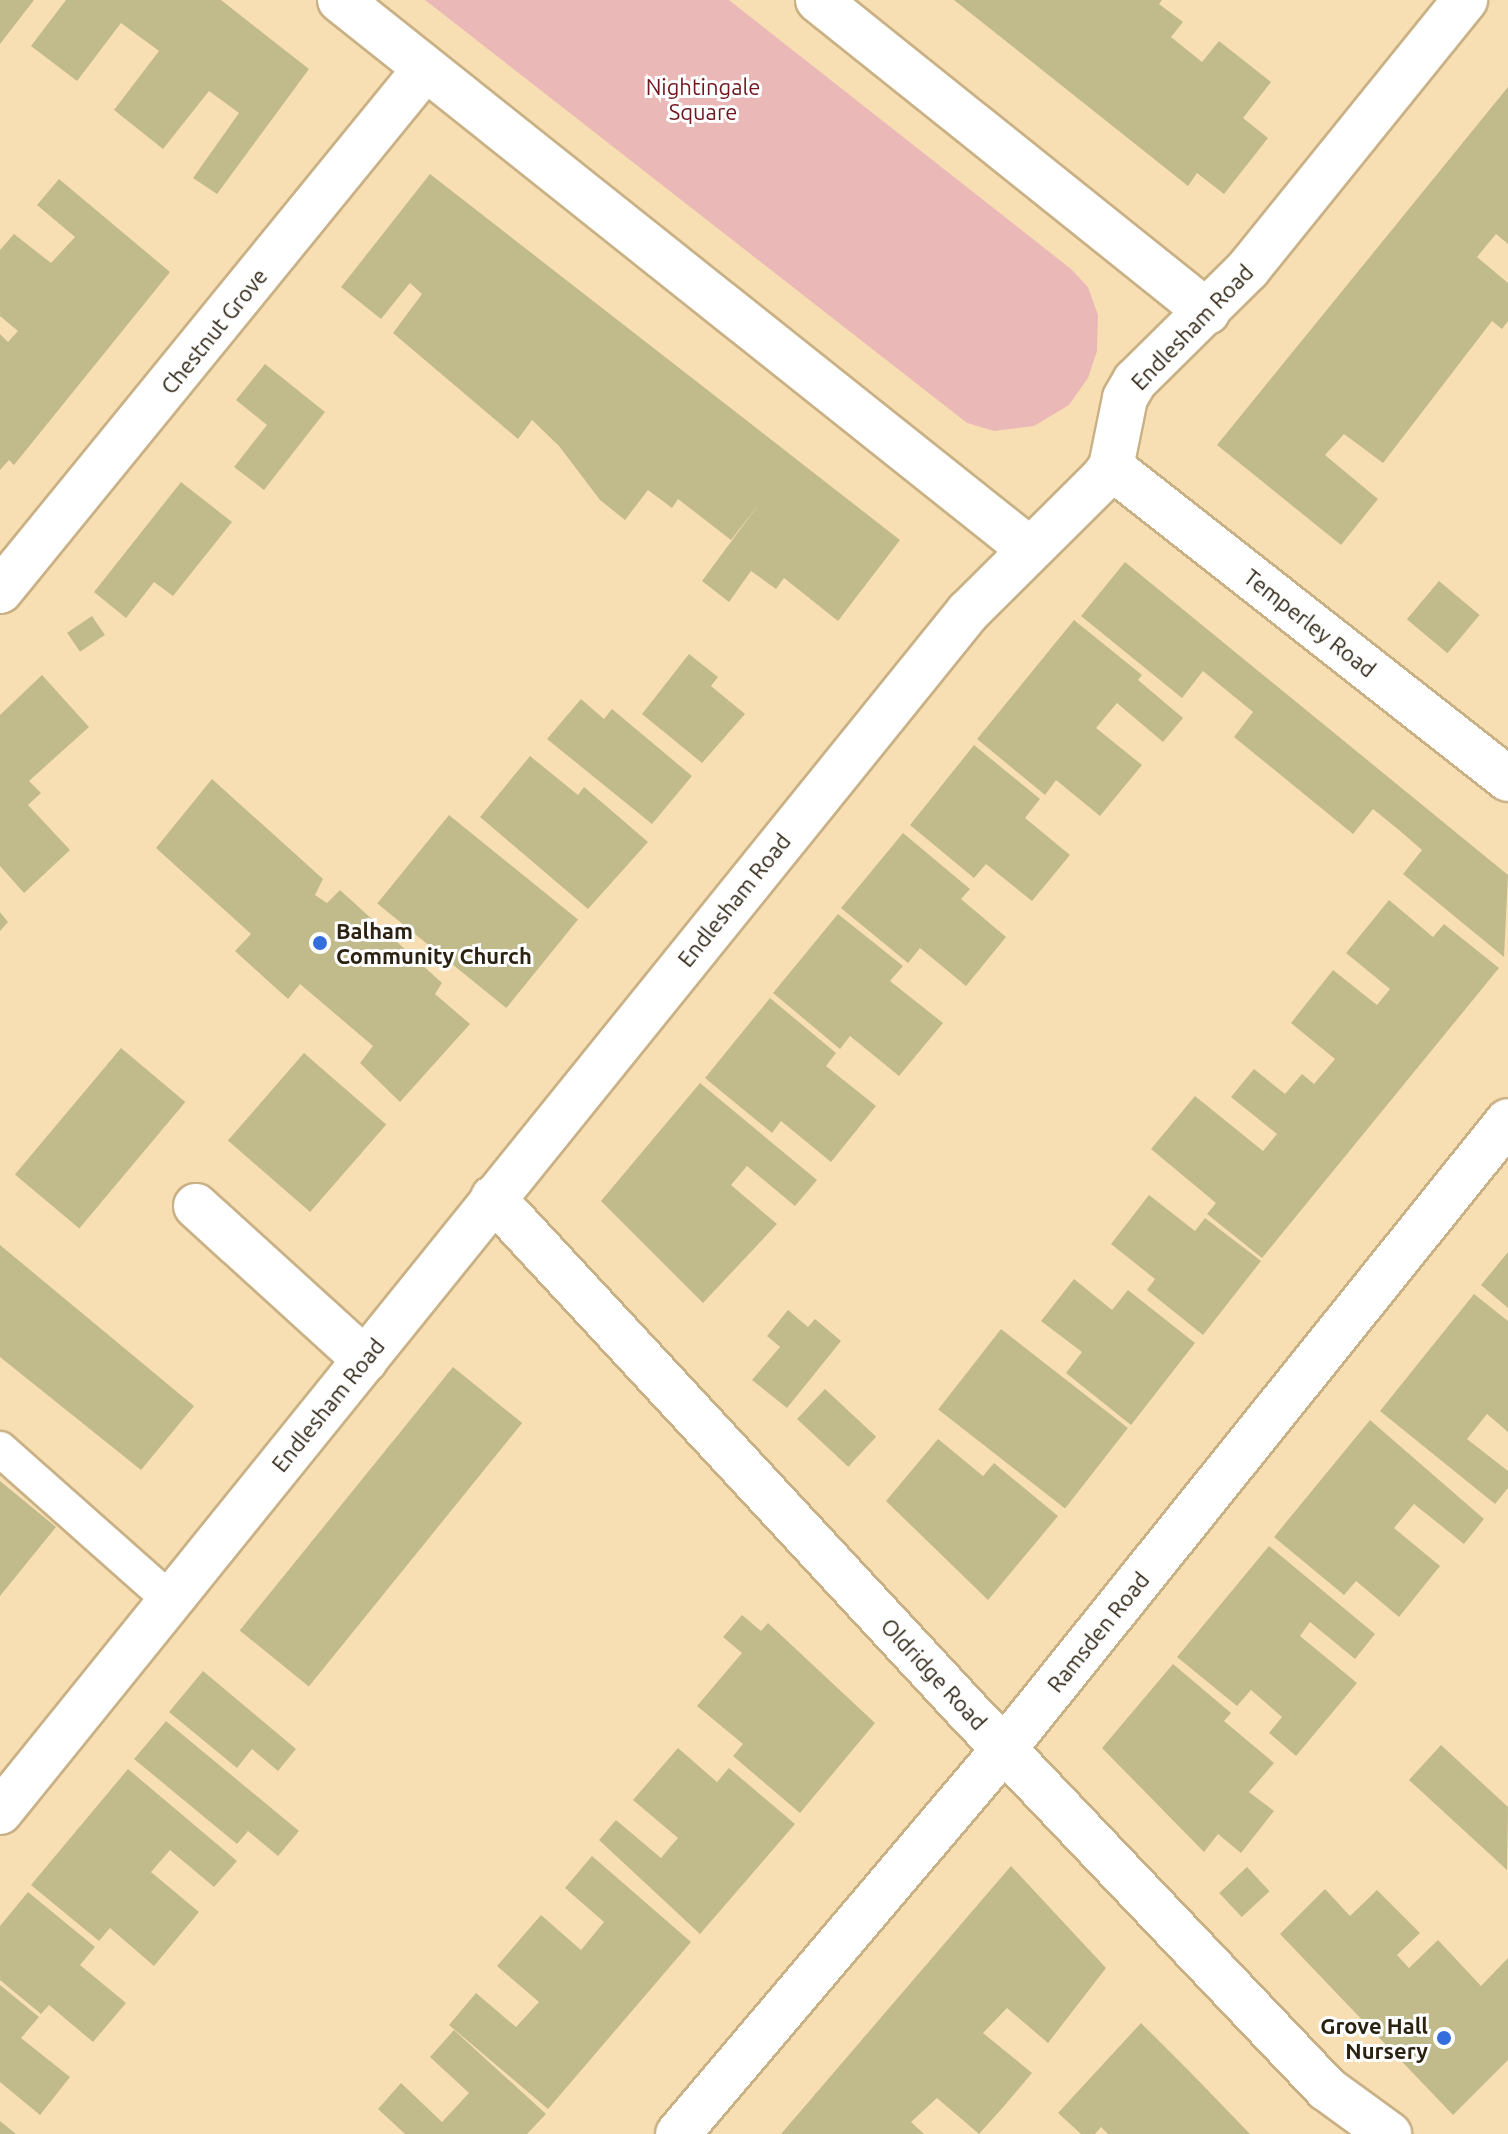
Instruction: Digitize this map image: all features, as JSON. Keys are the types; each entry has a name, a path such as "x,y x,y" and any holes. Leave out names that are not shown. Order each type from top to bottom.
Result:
{"street":[{"path":"340,0 1028,548"},
{"path":"818,0 1208,312"},
{"name":"Endlesham Road","path":"0,1812 968,612 1111,467 1131,387 1208,312 1465,0"},
{"name":"Chestnut Grove","path":"2,583 425,69"},
{"name":"Temperley Road","path":"1111,467 1508,779"},
{"name":"Ramsden Road","path":"678,2134 1004,1749 1508,1121"},
{"name":"Oldridge Road","path":"493,1198 1004,1749 1327,2089 1389,2134"},
{"path":"196,1206 365,1360"}],"lane":[{"path":"0,1449 171,1601"}],"green space":[{"name":"Nightingale Square","path":"425,0 729,0 1071,269 1088,287 1098,315 1097,351 1088,378 1069,405 1034,426 994,431 967,423"}],"building":[{"path":"0,0 34,0 0,44"},
{"path":"66,0 221,0 309,69 217,194 193,178 239,113 209,91 163,149 114,110 159,51 121,23 77,81 31,46"},
{"path":"954,0 1162,0 1159,4 1183,22 1171,37 1202,62 1219,41 1271,82 1243,118 1268,138 1224,194 1197,173 1188,186"},
{"path":"1508,87 1508,244 1496,234 1477,257 1508,283 1508,321 1502,329 1492,321 1383,463 1344,434 1325,455 1378,499 1341,545 1217,445"},
{"path":"430,174 900,540 838,621 784,578 776,589 751,571 729,602 702,581 759,504 731,540 678,499 672,508 648,490 625,520 600,500 559,446 532,420 518,439 393,333 422,294 410,283 381,319 341,287"},
{"path":"59,179 170,272 14,465 9,460 0,470 0,334 8,342 18,331 0,316 0,250 14,234 51,263 75,237 37,205"},
{"path":"265,364 325,412 264,490 234,467 267,425 236,400"},
{"path":"181,482 232,522 173,596 154,582 126,618 94,592"},
{"path":"1125,562 1508,875 1504,957 1403,874 1422,850 1399,830 1373,809 1353,834 1234,737 1253,712 1203,671 1182,698 1081,616"},
{"path":"1439,581 1480,615 1447,653 1407,619"},
{"path":"92,616 105,635 80,652 67,633"},
{"path":"1074,620 1142,675 1138,680 1183,718 1163,742 1117,703 1096,728 1142,765 1100,816 1056,780 1045,795 977,739"},
{"path":"689,654 718,677 711,686 745,714 702,763 642,714"},
{"path":"42,675 89,727 29,781 41,793 28,805 70,850 24,893 0,866 0,715"},
{"path":"581,699 604,719 612,709 692,776 652,824 547,739"},
{"path":"974,745 1040,799 1025,818 1070,855 1032,901 986,864 974,878 910,825"},
{"path":"530,756 578,795 584,787 648,842 588,909 480,817"},
{"name":"Balham Community Church","path":"212,779 323,879 315,895 327,903 340,890 442,983 435,994 470,1024 400,1102 360,1063 373,1046 300,984 288,999 235,951 251,934 156,848"},
{"path":"449,815 578,919 506,1008 377,904"},
{"path":"903,833 970,889 961,899 1006,937 966,986 920,948 908,963 841,908"},
{"path":"1389,900 1433,937 1444,924 1499,968 1262,1258 1207,1214 1216,1203 1151,1149 1195,1096 1263,1151 1277,1134 1231,1097 1254,1069 1285,1094 1302,1074 1314,1084 1335,1059 1291,1023 1333,970 1377,1005 1390,989 1346,953"},
{"path":"0,912 8,922 0,931"},
{"path":"838,914 903,966 890,981 943,1023 899,1076 850,1036 840,1049 773,993"},
{"path":"770,998 836,1053 826,1066 876,1106 831,1162 781,1121 772,1133 705,1078"},
{"path":"121,1048 185,1102 79,1228 15,1174"},
{"path":"304,1053 386,1125 310,1212 228,1141"},
{"path":"700,1083 817,1180 795,1206 747,1166 731,1185 777,1224 703,1303 601,1201"},
{"path":"1149,1195 1195,1231 1205,1218 1261,1261 1203,1335 1147,1290 1155,1279 1111,1244"},
{"path":"0,1245 194,1406 141,1470 0,1357"},
{"path":"1508,1252 1508,1308 1481,1285"},
{"path":"1074,1279 1112,1310 1128,1290 1195,1343 1131,1425 1066,1373 1082,1352 1041,1321"},
{"path":"1474,1294 1508,1321 1508,1432 1487,1414 1467,1439 1508,1471 1508,1488 1495,1504 1380,1411"},
{"path":"788,1310 808,1327 815,1319 841,1341 787,1408 752,1380 780,1347 767,1336"},
{"path":"1001,1329 1128,1428 1065,1508 938,1409"},
{"path":"453,1367 522,1423 309,1686 240,1630"},
{"path":"825,1389 876,1437 848,1467 797,1419"},
{"path":"1370,1420 1484,1519 1464,1544 1414,1504 1394,1528 1440,1566 1399,1617 1356,1581 1344,1595 1274,1537"},
{"path":"938,1439 983,1476 994,1463 1058,1516 988,1600 886,1501"},
{"path":"0,1481 56,1527 0,1596"},
{"path":"1269,1546 1375,1634 1355,1659 1310,1622 1300,1636 1357,1683 1296,1756 1269,1733 1282,1717 1251,1690 1237,1706 1177,1657"},
{"path":"742,1615 761,1631 768,1623 875,1723 800,1813 733,1756 743,1744 697,1706 742,1653 723,1637"},
{"path":"1173,1664 1231,1713 1224,1721 1274,1763 1249,1792 1274,1811 1241,1853 1218,1834 1204,1852 1102,1748"},
{"path":"203,1671 296,1749 278,1771 252,1749 237,1768 169,1712"},
{"path":"166,1721 299,1831 278,1856 248,1831 237,1844 134,1759"},
{"path":"1441,1745 1508,1807 1507,1870 1409,1780"},
{"path":"678,1748 717,1782 729,1768 795,1824 700,1934 599,1840 616,1820 661,1858 678,1838 633,1800"},
{"path":"128,1769 237,1861 214,1887 170,1850 151,1872 199,1912 154,1966 110,1928 99,1941 31,1885"},
{"path":"592,1856 691,1942 548,2109 449,2025 476,1993 516,2027 539,2002 497,1966 541,1915 581,1950 604,1922 565,1888"},
{"path":"1011,1866 1106,1968 1048,2043 1007,2008 983,2033 1032,2073 1005,2105 979,2134 937,2098 911,2122 924,2134 781,2134"},
{"path":"1247,1867 1270,1891 1242,1917 1219,1893"},
{"path":"1325,1889 1350,1916 1377,1890 1420,1933 1397,1955 1409,1968 1438,1940 1481,1986 1508,1958 1508,2060 1453,2115 1280,1934"},
{"path":"28,1892 95,1947 80,1965 126,2003 93,2042 49,2005 41,2014 0,1980 0,1926"},
{"path":"0,1985 39,2017 21,2038 70,2077 40,2115 0,2082"},
{"path":"1141,2023 1250,2134 1108,2134 1101,2127 1095,2134 1081,2134 1058,2113"},
{"path":"454,2030 546,2114 527,2134 405,2134 378,2109 401,2083 442,2122 469,2093 430,2057"},
{"path":"0,2121 16,2134 0,2134"}],"place":[{"name":"Balham Community Church","path":"320,943"},
{"name":"Grove Hall Nursery","path":"1444,2038"}]}
